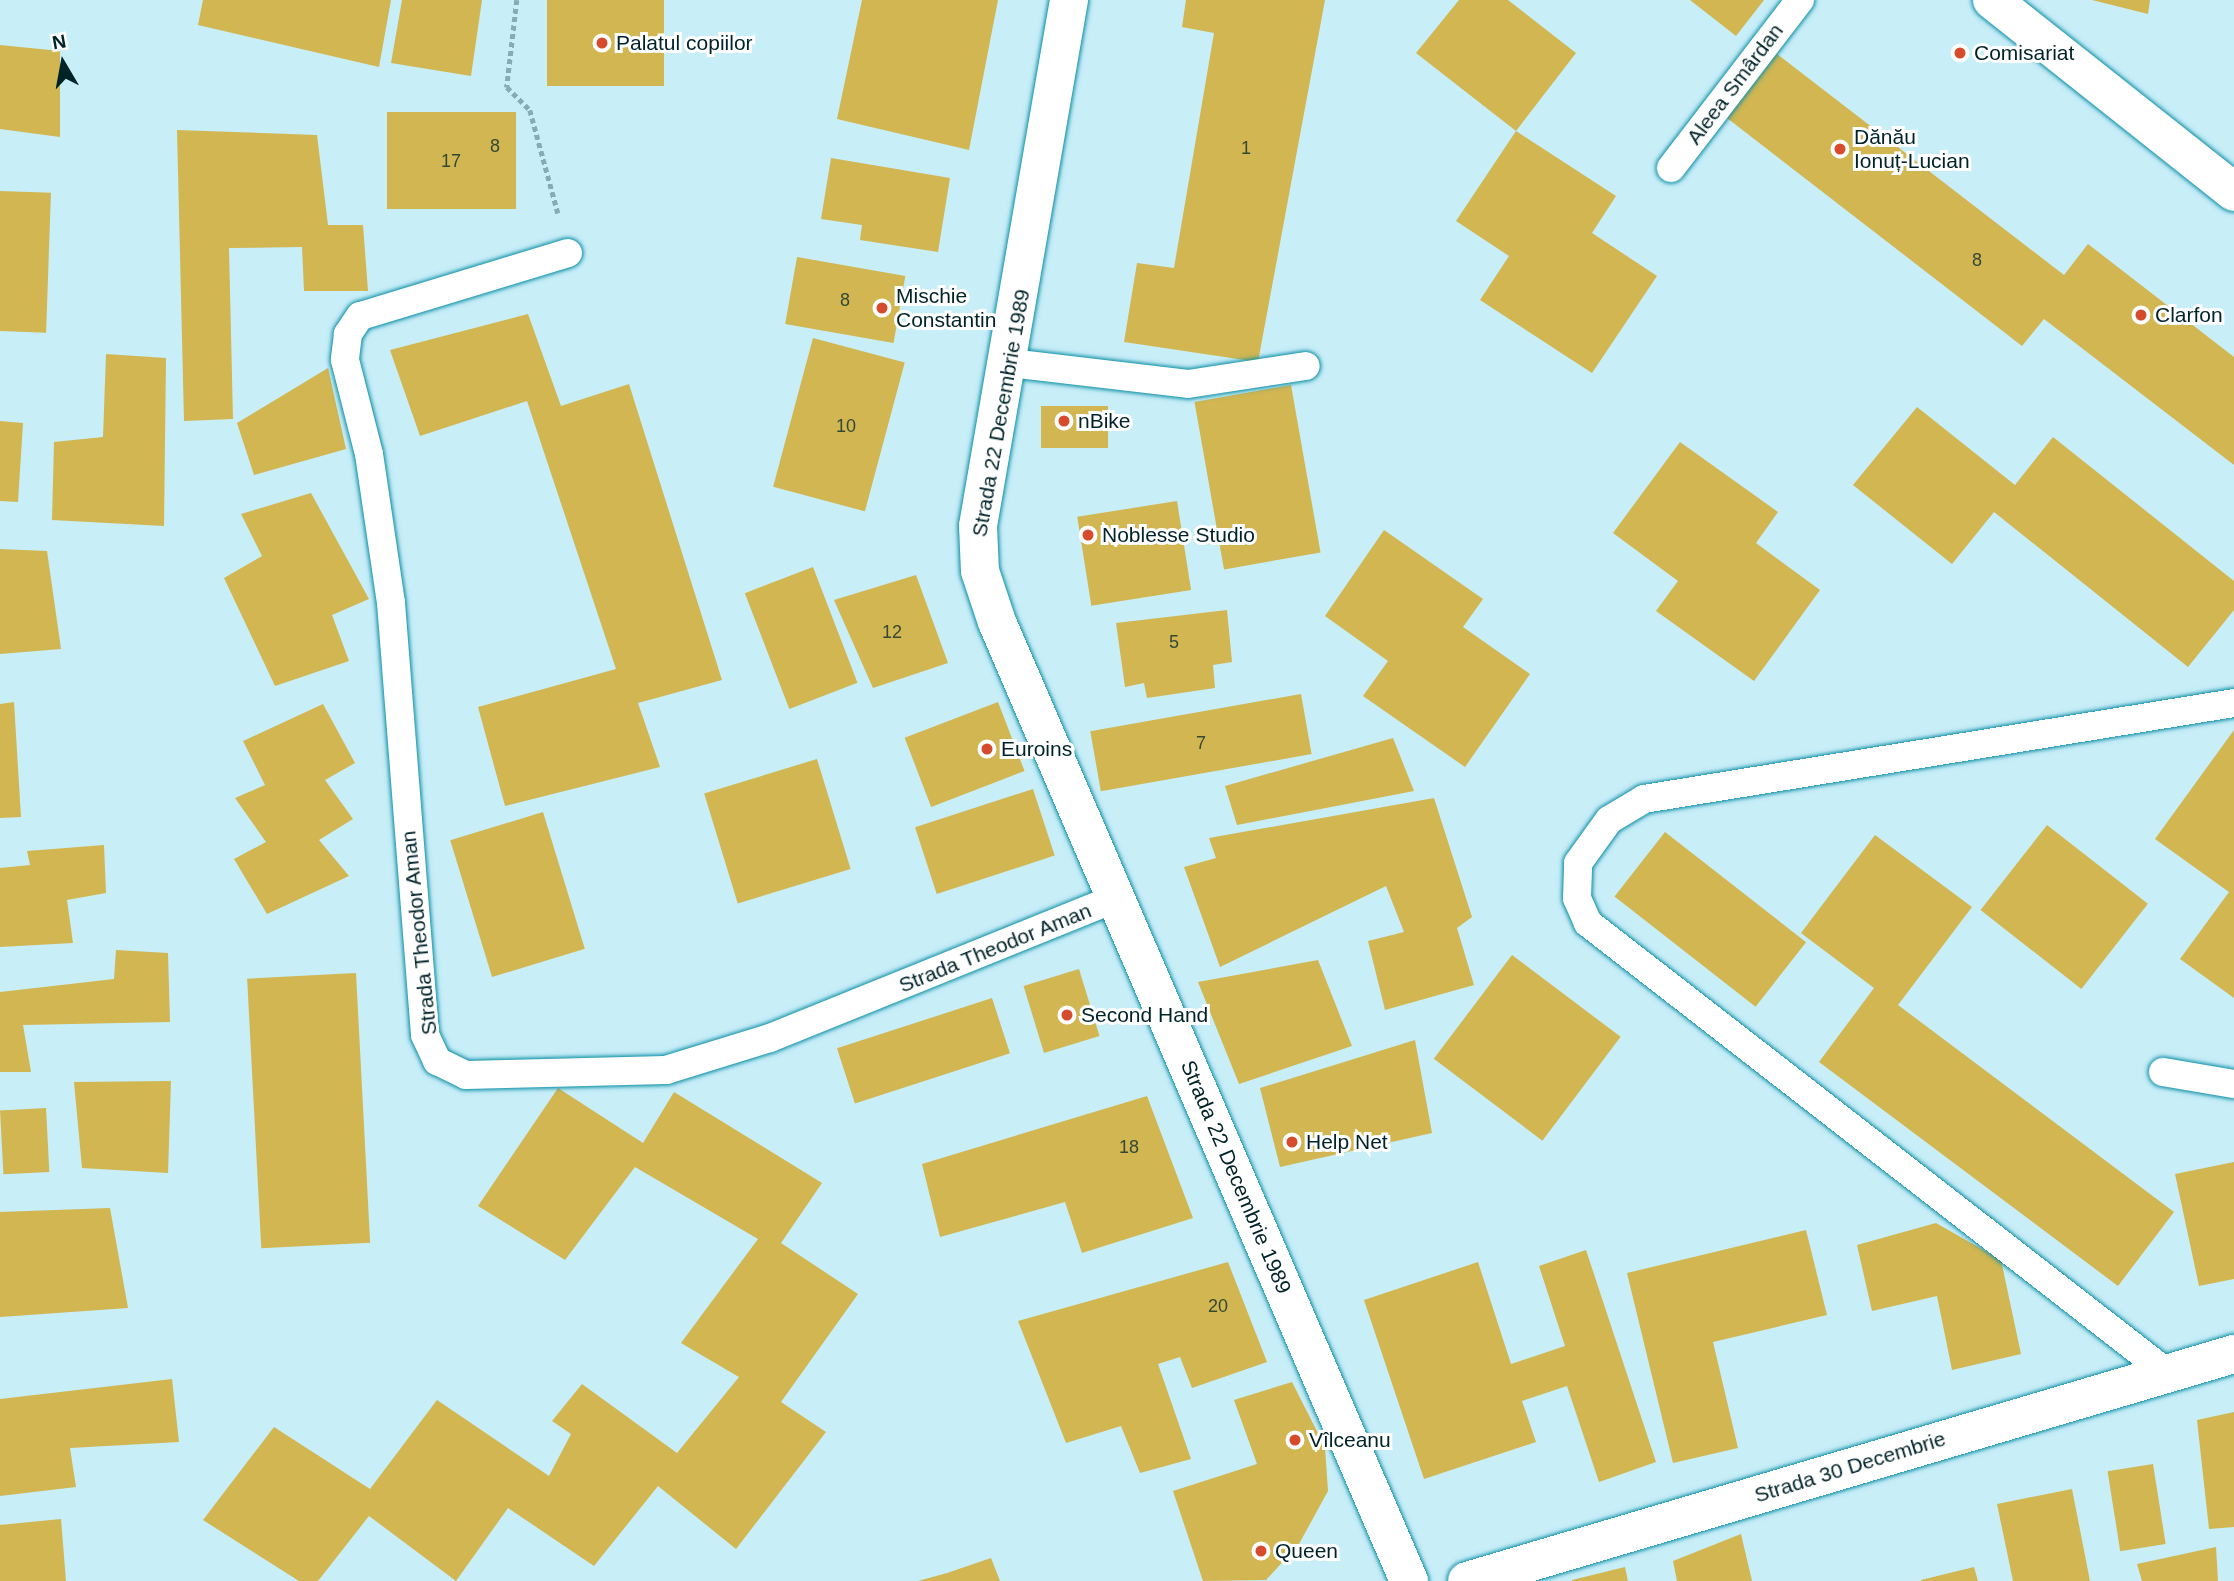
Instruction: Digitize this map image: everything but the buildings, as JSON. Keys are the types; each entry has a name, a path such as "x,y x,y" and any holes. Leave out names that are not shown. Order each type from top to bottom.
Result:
{"street":[{"name":"Strada 22 Decembrie 1989","path":"1069,0 1010,363 978,526 979,571 1409,1581"},
{"path":"1992,0 2234,192"},
{"name":"Strada 30 Decembrie","path":"1467,1581 2234,1354"}],"lane":[{"name":"Aleea Smârdan","path":"1671,168 1800,0"},
{"name":"Strada Theodor Aman","path":"568,253 360,316 348,334 345,360 369,454 391,603 425,1035 437,1061 466,1075 666,1070 770,1038 1116,898"},
{"path":"1010,363 1188,384 1307,366"},
{"path":"2166,1372 1588,923 1577,898 1578,863 1609,820 1644,799 2234,703"},
{"path":"2163,1072 2234,1084"}],"path":[{"path":"517,0 508,86 530,110 568,253"}],"place":[{"name":"Palatul copiilor","path":"602,43"},
{"name":"Comisariat","path":"1960,53"},
{"name":"Dănău Ionuț-Lucian","path":"1840,149"},
{"name":"Mischie Constantin","path":"882,308"},
{"name":"Clarfon","path":"2141,315"},
{"name":"nBike","path":"1064,421"},
{"name":"Noblesse Studio","path":"1088,535"},
{"name":"Euroins","path":"987,749"},
{"name":"Second Hand","path":"1067,1015"},
{"name":"Help Net","path":"1292,1142"},
{"name":"Vîlceanu","path":"1295,1440"},
{"name":"Queen","path":"1261,1551"}]}
